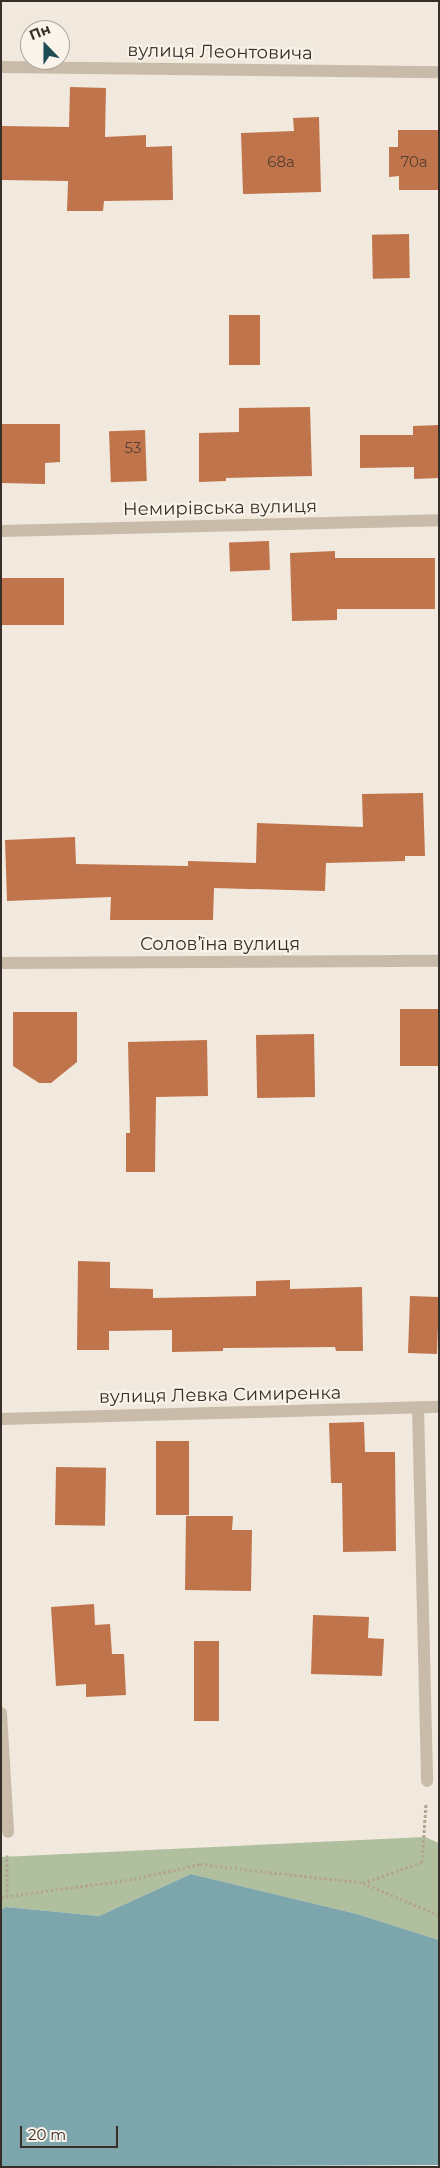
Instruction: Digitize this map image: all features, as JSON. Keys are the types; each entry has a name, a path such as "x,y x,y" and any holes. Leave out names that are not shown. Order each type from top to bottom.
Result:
{"street":[{"name":"вулиця Леонтовича","path":"1,67 439,72"},
{"name":"Немирівська вулиця","path":"1,531 439,520"},
{"name":"Соловʼїна вулиця","path":"1,963 439,961"},
{"name":"вулиця Левка Симиренка","path":"1,1419 439,1407"},
{"path":"418,1408 427,1781"},
{"path":"1,1713 8,1832"}],"path":[{"path":"363,1883 422,1862 427,1781"},
{"path":"7,1896 8,1832"},
{"path":"1,1897 134,1880 200,1864 363,1883 439,1915"}],"green space":[{"path":"425,1837 439,1843 439,1940 357,1914 191,1874 99,1916 6,1907 1,1909 1,1857"}],"water":[{"path":"191,1874 357,1914 439,1940 439,2165 1,2167 1,1909 6,1907 99,1916"}],"building":[{"path":"70,87 106,88 105,137 146,135 146,147 172,146 173,200 104,201 103,211 67,211 68,181 1,180 1,126 69,127"},
{"path":"319,117 321,192 243,194 241,133 294,131 293,118"},
{"path":"398,130 439,130 439,190 399,190 399,176 389,177 389,147 398,147"},
{"path":"409,234 410,278 373,279 372,235"},
{"path":"229,315 260,315 260,365 229,365"},
{"path":"310,407 312,476 226,478 226,481 199,482 199,433 239,432 239,408"},
{"path":"1,424 60,424 60,462 45,463 45,484 1,483"},
{"path":"439,425 439,478 414,479 414,467 360,468 360,435 413,435 413,426"},
{"path":"145,430 147,481 111,482 109,431"},
{"path":"269,541 270,570 230,571 229,542"},
{"path":"335,551 335,558 435,558 435,609 337,609 337,620 292,621 290,553"},
{"path":"1,578 64,578 64,625 1,625"},
{"path":"423,793 425,856 405,856 405,861 326,863 325,891 214,888 213,920 110,920 111,897 7,901 5,840 75,837 76,864 188,866 188,861 256,863 257,823 363,827 362,794"},
{"path":"400,1009 439,1009 439,1066 400,1066"},
{"path":"13,1012 77,1012 77,1062 51,1083 39,1083 13,1066"},
{"path":"314,1034 315,1097 257,1098 256,1035"},
{"path":"207,1040 208,1096 156,1097 155,1172 126,1172 126,1133 130,1133 128,1042"},
{"path":"78,1261 110,1262 110,1288 153,1289 153,1298 256,1296 256,1281 290,1280 290,1289 362,1287 363,1351 336,1351 335,1347 223,1348 223,1351 172,1352 172,1330 109,1331 109,1350 77,1350"},
{"path":"410,1296 439,1297 437,1354 408,1353"},
{"path":"364,1422 365,1452 395,1452 396,1551 343,1552 342,1483 331,1483 329,1423"},
{"path":"156,1441 189,1441 189,1515 156,1515"},
{"path":"56,1467 106,1468 105,1526 55,1525"},
{"path":"186,1516 233,1516 232,1530 252,1530 251,1591 185,1590"},
{"path":"94,1604 95,1625 110,1624 112,1654 124,1654 126,1695 86,1697 86,1684 56,1686 51,1607"},
{"path":"313,1615 369,1617 368,1638 384,1639 382,1676 311,1674"},
{"path":"194,1641 219,1641 219,1721 194,1721"}]}
